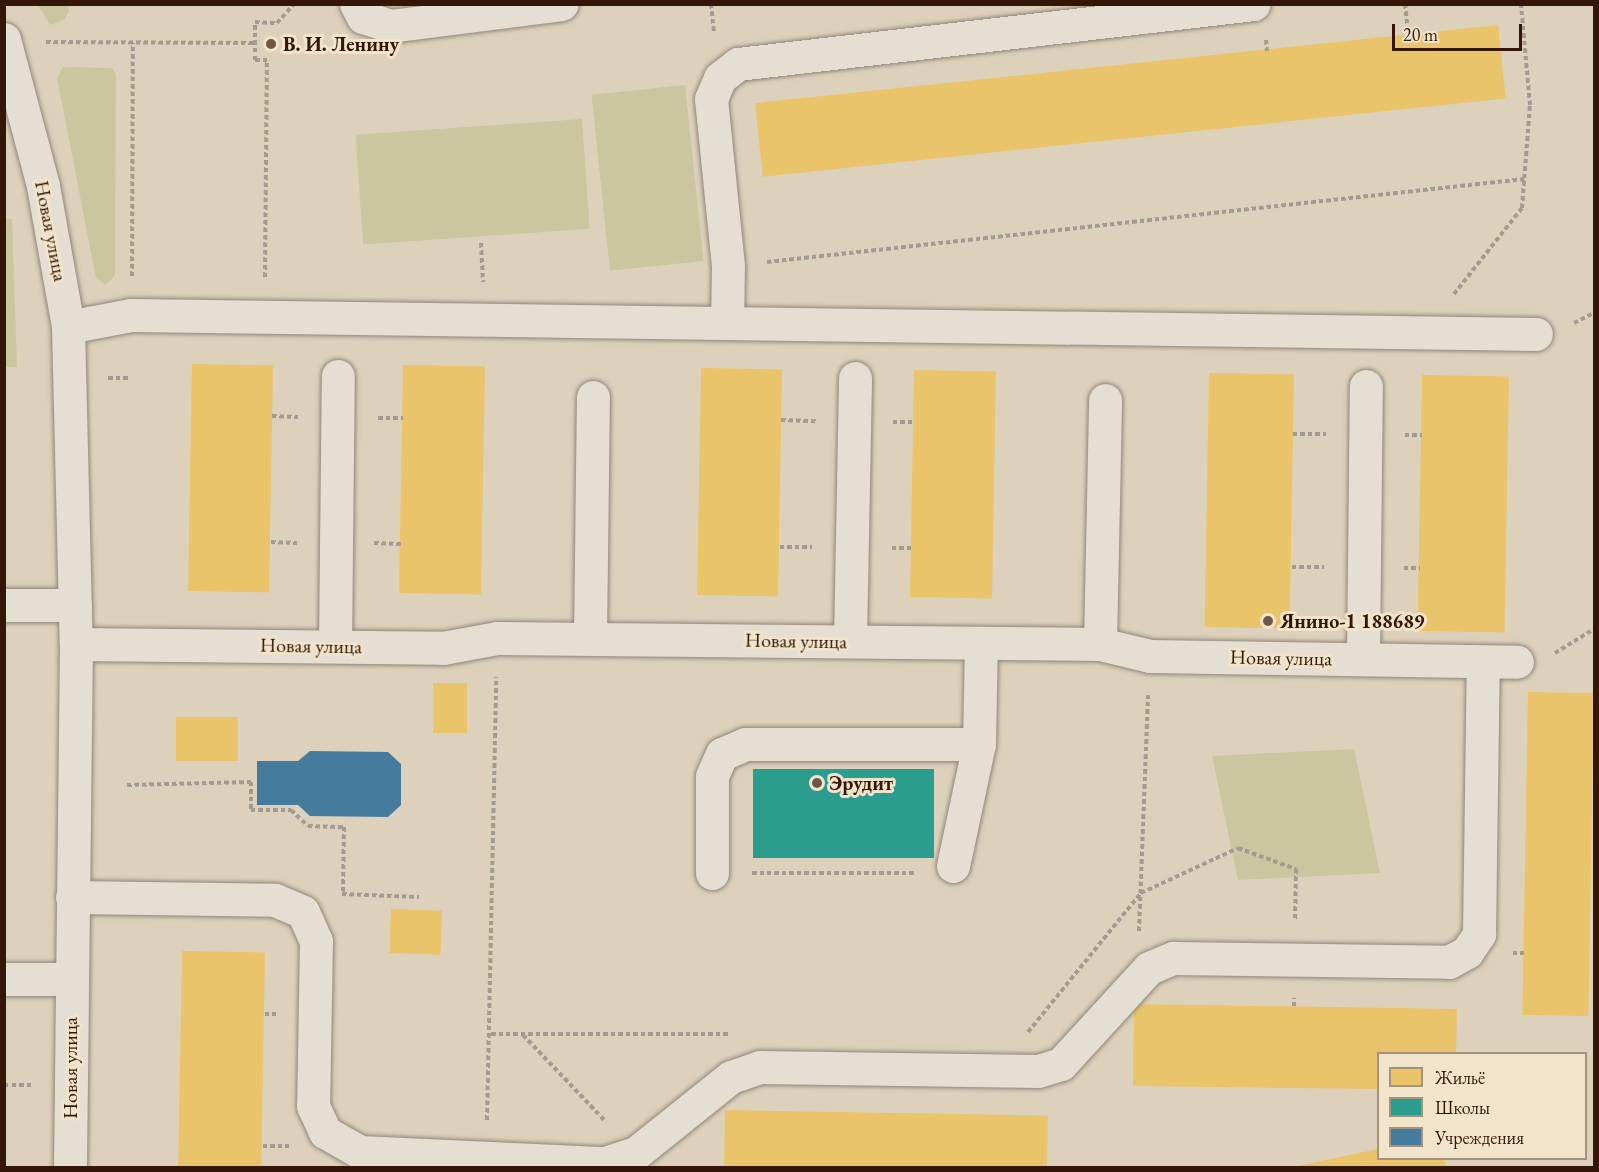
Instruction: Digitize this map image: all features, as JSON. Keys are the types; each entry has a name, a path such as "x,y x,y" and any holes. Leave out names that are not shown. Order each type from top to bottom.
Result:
{"street":[{"path":"356,4 363,17 390,26 562,4"},
{"path":"727,323 728,266 711,99 720,78 738,64 1098,14 1254,4"},
{"name":"Новая улица","path":"5,40 43,186 68,327 76,644 70,979 70,1167"},
{"path":"68,327 131,315 1536,334"},
{"path":"335,646 338,376"},
{"path":"850,641 855,378"},
{"path":"1363,659 1366,386"},
{"path":"590,638 593,397"},
{"path":"1100,644 1105,400"},
{"path":"4,605 75,605"},
{"name":"Новая улица","path":"76,644 443,648 496,638 1100,644 1150,656 1516,662"},
{"path":"953,867 979,744 981,643"},
{"path":"72,897 275,900 303,912 316,941 313,1106 325,1132 360,1152 604,1163 636,1153 731,1077 760,1067 1038,1071 1061,1064 1149,968 1173,958 1449,962 1467,952 1479,934 1483,662"},
{"path":"712,873 712,776 722,754 745,744 979,744"},
{"path":"4,979 70,979"}],"path":[{"path":"265,317 267,60 255,60 255,22 277,23 294,4"},
{"path":"1405,4 1408,35"},
{"path":"1422,333 1522,208 1530,105 1521,4"},
{"path":"5,40 255,43"},
{"path":"131,315 134,43"},
{"path":"728,266 1524,179"},
{"path":"485,1158 490,1034 496,638"},
{"path":"1149,968 1139,944 1150,656"},
{"path":"127,785 251,782 251,810 291,810 308,826 344,827 343,894"},
{"path":"1015,1033 1027,1033 1141,892 1238,848 1296,869 1295,960"},
{"path":"712,873 940,873 953,867"},
{"path":"303,912 324,893 419,897"},
{"path":"490,1034 739,1034"},
{"path":"523,1035 636,1153"},
{"path":"4,1085 35,1085"}],"shaded area":[{"path":"38,5 68,5 69,11 64,20 50,25"},
{"path":"63,67 112,68 116,75 115,275 106,285 96,278 57,78"},
{"path":"685,85 704,261 610,271 592,95"},
{"path":"582,119 590,229 363,245 356,135"},
{"path":"5,219 12,219 17,367 5,367"},
{"path":"1354,749 1380,873 1238,880 1212,756"}],"building: Жильё":[{"path":"1498,25 1506,99 763,177 755,103"},
{"path":"192,364 273,365 269,592 188,591"},
{"path":"403,365 485,366 481,594 399,593"},
{"path":"701,368 782,369 778,596 697,595"},
{"path":"914,370 996,371 992,598 910,597"},
{"path":"1209,373 1294,374 1290,628 1205,627"},
{"path":"1422,375 1509,377 1505,632 1418,631"},
{"path":"433,683 467,683 467,733 433,733"},
{"path":"1528,692 1594,693 1588,1016 1522,1015"},
{"path":"176,717 238,717 238,761 176,761"},
{"path":"391,909 442,911 440,955 389,953"},
{"path":"182,951 265,952 261,1168 178,1168"},
{"path":"1134,1004 1457,1009 1456,1052 1377,1052 1377,1089 1133,1086"},
{"path":"725,1110 1048,1116 1047,1168 724,1168"},
{"path":"1377,1149 1377,1160 1444,1160 1446,1168 1288,1168"}],"building: Школы":[{"path":"753,769 934,769 934,858 753,858"}],"building: Учреждения":[{"path":"310,751 388,752 401,764 401,805 388,817 310,816 298,805 257,805 257,761 298,761"}],"place":[{"name":"В. И. Ленину","path":"271,44"},
{"name":"Янино-1 188689","path":"1268,621"},
{"name":"Эрудит","path":"817,783"}]}
